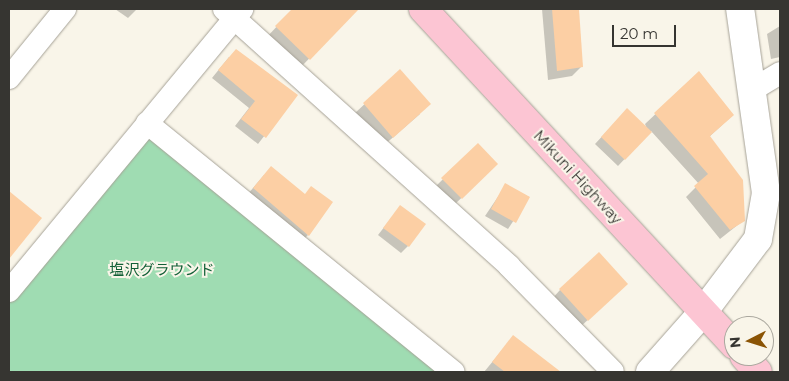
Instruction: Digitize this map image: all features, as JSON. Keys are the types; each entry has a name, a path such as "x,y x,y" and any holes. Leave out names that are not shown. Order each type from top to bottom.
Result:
{"highway":[{"name":"Mikuni Highway","path":"423,9 724,334"}],"street":[{"path":"9,78 65,9"},
{"path":"650,372 703,312 758,239 766,193 740,9"},
{"path":"9,292 147,124 233,12 509,266 613,372"},
{"path":"752,90 780,73"},
{"path":"147,124 453,372"}],"green space":[{"name":"塩沢グラウンド","path":"147,123 453,372 9,372 9,291"}],"building":[{"path":"292,9 359,9 310,60 275,26"},
{"path":"552,9 579,9 583,67 557,71"},
{"path":"236,49 298,95 266,138 241,119 255,101 218,70"},
{"path":"400,69 431,104 393,138 363,103"},
{"path":"699,71 734,115 710,136 743,180 745,221 730,230 694,186 708,174 654,113"},
{"path":"627,108 652,132 625,160 601,137"},
{"path":"478,143 498,164 462,199 441,178"},
{"path":"271,166 305,194 311,186 333,202 309,236 253,188"},
{"path":"505,183 530,197 516,223 491,209"},
{"path":"9,191 42,218 9,259"},
{"path":"400,205 426,224 409,247 383,228"},
{"path":"599,252 628,284 588,321 559,289"},
{"path":"513,335 561,372 505,372 492,362"}]}
